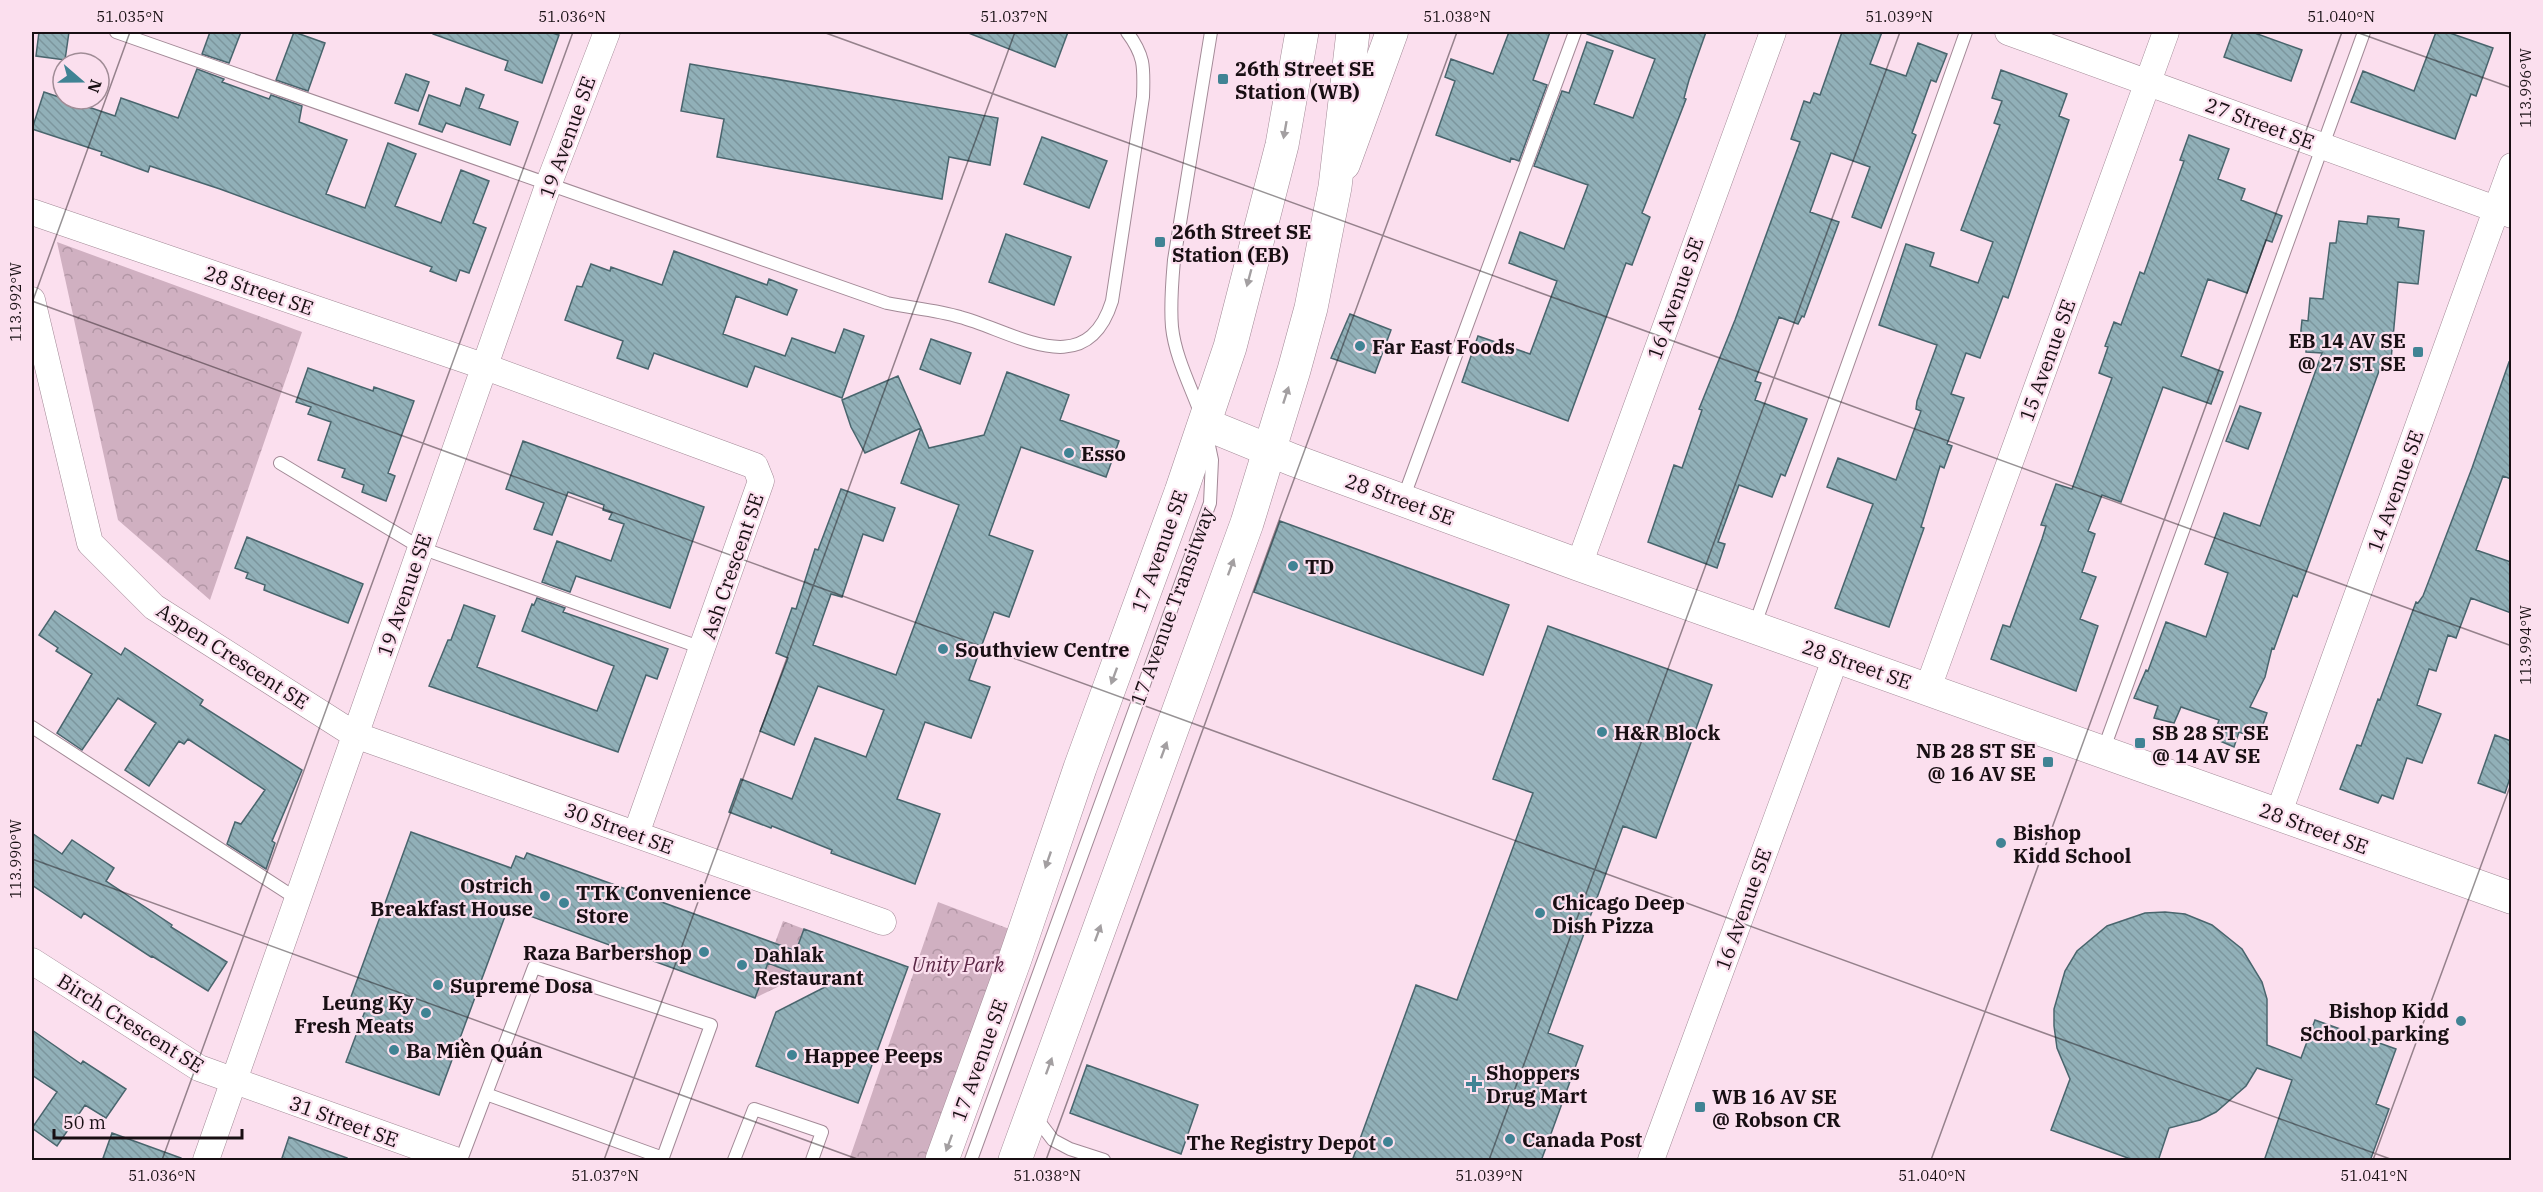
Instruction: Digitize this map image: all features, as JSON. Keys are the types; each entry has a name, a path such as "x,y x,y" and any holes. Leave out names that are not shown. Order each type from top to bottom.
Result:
{"main road":[{"name":"17 Avenue SE","path":"942,1161 1205,424 1230,347 1282,145 1302,32"},
{"path":"1015,1161 1247,523 1269,451 1311,308 1335,187 1353,32"}],"street":[{"name":"19 Avenue SE","path":"206,1161 549,183 607,32"},
{"path":"1335,187 1392,32"},
{"name":"16 Avenue SE","path":"1579,565 1773,32"},
{"name":"27 Street SE","path":"2008,32 2504,212"},
{"name":"15 Avenue SE","path":"1928,688 2166,32"},
{"name":"14 Avenue SE","path":"2278,815 2504,212 2511,166"},
{"name":"28 Street SE","path":"32,212 486,367"},
{"name":"Aspen Crescent SE","path":"32,300 90,543 154,607 355,735"},
{"name":"Ash Crescent SE","path":"486,367 756,466 761,482 636,834"},
{"name":"28 Street SE","path":"1205,424 1269,451 1754,628 1928,688 2278,815 2510,893"},
{"name":"16 Avenue SE","path":"1651,1161 1836,657"},
{"name":"30 Street SE","path":"355,735 883,922"},
{"name":"Birch Crescent SE","path":"32,961 199,1068 233,1082"},
{"name":"31 Street SE","path":"233,1082 455,1161"}],"lane":[{"path":"116,32 887,303 959,316 1036,345 1074,346 1098,331 1107,317 1112,301 1143,97 1144,71 1140,49 1127,32"},
{"name":"17 Avenue Transitway","path":"971,1161 1210,503 1212,460 1205,424 1172,329 1170,297 1211,32"},
{"path":"1402,500 1575,32"},
{"path":"1754,628 1966,32"},
{"path":"2103,751 2364,32"},
{"path":"280,463 421,548 702,648"},
{"path":"32,727 297,899"},
{"path":"461,1161 486,1094 534,967 711,1025 663,1159 486,1094"},
{"path":"734,1161 754,1109 822,1132 812,1161"},
{"path":"1032,1113 1053,1140 1070,1149 1104,1161"}],"green space":[{"path":"57,242 302,332 210,600 118,520"},
{"name":"Unity Park","path":"938,902 1012,930 929,1160 849,1160"},
{"path":"783,921 804,929 789,971 800,976 755,998"}],"building":[{"path":"39,32 69,32 66,51 51,51 51,58 36,56"},
{"path":"210,32 241,32 229,63 202,54"},
{"path":"294,32 325,43 308,91 276,80"},
{"path":"433,32 549,32 559,35 542,83 505,70 508,61 433,34"},
{"path":"966,32 1068,32 1055,67"},
{"path":"1509,32 1550,32 1533,80 1547,85 1519,161 1511,158 1510,162 1436,135 1455,81 1445,77 1451,59 1493,74"},
{"path":"1587,32 1706,32 1689,80 1684,98 1686,99 1642,213 1650,217 1632,265 1626,263 1568,421 1462,382 1478,336 1530,354 1557,281 1509,263 1520,232 1564,249 1588,185 1534,166 1562,91 1569,93 1587,42 1613,51 1594,104 1633,118 1655,59 1587,34"},
{"path":"1842,32 1882,32 1870,64 1906,76 1918,43 1947,54 1936,82 1931,80 1912,133 1916,135 1881,228 1852,217 1870,167 1831,153 1810,212 1839,222 1804,317 1802,316 1798,324 1779,317 1755,381 1761,383 1755,400 1807,419 1785,476 1781,474 1772,497 1739,485 1718,542 1725,544 1717,568 1648,542 1674,465 1682,468 1702,410 1699,409 1735,320 1800,142 1791,139 1804,101 1810,103 1814,93 1820,95"},
{"path":"2233,32 2252,32 2302,50 2291,81 2224,57"},
{"path":"2436,32 2447,32 2493,48 2476,96 2471,94 2455,139 2351,102 2363,71 2414,91"},
{"path":"690,64 998,118 990,165 949,157 942,199 717,157 724,119 681,111"},
{"path":"197,69 224,79 222,82 269,99 271,95 302,106 299,122 347,140 326,194 365,208 388,143 416,154 395,206 441,223 461,170 489,181 473,223 486,228 469,273 460,270 456,281 430,271 432,267 220,189 150,166 148,172 101,155 102,152 32,129 44,92 51,94 51,111 100,111 115,116 121,98 178,118"},
{"path":"2001,70 2067,94 2059,116 2069,120 2008,298 2003,296 1980,358 1966,353 1951,394 1964,398 1947,444 1952,446 1944,468 1940,466 1921,527 1924,528 1889,627 1835,608 1873,504 1827,487 1838,458 1896,480 1921,411 1916,409 1917,401 1937,345 1879,325 1906,244 1934,253 1930,266 1978,283 1993,242 1961,230 2000,125 1994,123 2002,101 1992,98"},
{"path":"406,74 429,82 418,111 395,103"},
{"path":"466,88 484,95 479,108 518,122 510,145 446,123 442,132 419,124 429,95 460,106"},
{"path":"2189,135 2229,149 2218,179 2245,189 2241,200 2282,216 2272,242 2266,240 2247,293 2208,279 2181,356 2223,372 2211,404 2163,387 2121,502 2102,495 2088,531 2095,534 2082,572 2096,577 2080,619 2098,626 2076,691 1991,659 2003,625 2010,627 2042,539 2046,526 2041,525 2056,484 2072,489 2112,378 2099,373 2108,347 2105,346 2114,322 2121,325 2140,272 2144,274 2184,161 2180,160"},
{"path":"1042,137 1107,161 1089,208 1024,184"},
{"path":"2368,216 2399,219 2398,227 2424,231 2418,284 2398,282 2391,360 2383,360 2297,597 2293,595 2274,649 2272,648 2265,677 2250,707 2267,713 2260,733 2247,728 2244,734 2239,732 2234,747 2213,738 2219,720 2181,707 2174,723 2154,718 2158,706 2134,698 2146,670 2148,671 2166,622 2206,637 2228,573 2205,564 2224,513 2260,526 2322,353 2306,352 2306,341 2300,340 2302,320 2308,321 2310,298 2323,299 2330,243 2336,243 2339,221 2367,224"},
{"path":"1006,234 1071,257 1054,305 989,282"},
{"path":"674,251 767,285 769,279 797,290 787,315 736,296 723,334 785,356 792,338 835,353 844,329 864,336 842,398 755,366 747,387 654,353 648,369 617,358 623,341 565,320 577,286 582,287 591,264 610,271 611,267 662,285"},
{"name":"Far East Foods","path":"1350,314 1391,330 1375,373 1331,358"},
{"path":"931,339 971,353 960,384 920,369"},
{"path":"2509,362 2511,363 2511,479 2503,476 2476,550 2511,562 2511,613 2471,598 2456,638 2448,635 2436,671 2429,669 2417,705 2441,714 2422,763 2407,758 2393,799 2382,795 2378,803 2340,789 2357,745 2361,746 2378,699 2380,700 2416,602 2418,603 2423,596 2472,468"},
{"path":"308,368 373,391 374,387 414,401 388,473 395,476 386,501 362,492 364,485 342,477 345,469 318,460 331,422 308,414 311,407 296,402"},
{"path":"1007,372 1069,395 1060,420 1119,441 1106,477 1021,447 989,535 1033,551 1009,617 994,612 969,680 990,687 971,738 925,722 897,799 940,814 915,884 831,853 832,850 772,826 771,828 729,812 741,779 792,799 815,738 866,757 884,710 818,686 794,745 760,731 788,658 776,653 792,608 796,609 815,549 818,550 841,489 895,508 883,541 863,534 842,597 831,594 813,645 896,675 959,505 901,483 921,428 929,448 984,435"},
{"path":"898,376 921,428 865,453 851,427 842,400"},
{"path":"2240,406 2261,413 2248,449 2226,441"},
{"path":"523,441 704,507 670,608 576,576 570,592 542,582 557,541 611,561 624,524 609,519 612,513 603,510 604,505 568,492 552,535 534,529 544,503 506,489"},
{"path":"1280,521 1509,605 1483,675 1254,592"},
{"path":"247,537 363,584 348,623 264,590 265,585 246,578 248,573 235,568"},
{"path":"537,598 565,608 563,612 668,649 657,679 646,675 618,752 429,686 448,640 451,640 464,605 495,616 477,667 597,711 614,666 522,631 532,604 534,605"},
{"path":"55,611 121,655 125,648 203,700 200,705 302,770 272,841 275,843 266,869 227,844 235,822 241,824 265,790 188,739 184,744 179,741 149,786 125,770 156,723 118,698 82,750 57,733 92,674 56,651 58,648 39,635"},
{"path":"1548,626 1712,685 1656,838 1623,826 1548,1033 1583,1046 1541,1161 1352,1161 1416,985 1457,1000 1533,793 1493,779"},
{"path":"2495,735 2511,741 2511,775 2505,793 2478,783"},
{"path":"411,832 511,868 516,856 524,859 527,853 796,951 804,929 908,967 858,1103 756,1066 776,1012 827,986 768,963 755,998 508,908 439,1095 346,1062 365,1011 348,1005"},
{"path":"32,833 62,854 72,840 114,868 106,881 172,925 171,927 227,962 208,991 84,913 81,918 32,885"},
{"path":"2145,913 2185,914 2212,925 2242,949 2262,982 2267,999 2267,1045 2301,1058 2315,1020 2396,1049 2376,1104 2389,1109 2370,1161 2264,1161 2292,1080 2257,1068 2246,1086 2216,1112 2200,1120 2169,1128 2158,1161 2136,1161 2051,1130 2070,1079 2057,1048 2054,1026 2054,1009 2065,971 2077,951 2107,926"},
{"path":"32,1030 81,1064 83,1061 126,1089 106,1118 85,1105 57,1146 32,1128 57,1092 32,1075"},
{"path":"1087,1065 1198,1105 1181,1154 1070,1113"},
{"path":"112,1133 181,1158 181,1161 102,1161"},
{"path":"289,1137 347,1158 346,1161 281,1161"}],"place":[{"name":"26th Street SE Station (WB)","path":"1223,79"},
{"name":"26th Street SE Station (EB)","path":"1160,242"},
{"name":"Far East Foods","path":"1360,346"},
{"name":"EB 14 AV SE @ 27 ST SE","path":"2418,352"},
{"name":"Esso","path":"1069,453"},
{"name":"TD","path":"1293,566"},
{"name":"Southview Centre","path":"943,649"},
{"name":"H&R Block","path":"1602,732"},
{"name":"SB 28 ST SE @ 14 AV SE","path":"2140,743"},
{"name":"NB 28 ST SE @ 16 AV SE","path":"2048,762"},
{"name":"Bishop Kidd School","path":"2001,843"},
{"name":"Ostrich Breakfast House","path":"545,896"},
{"name":"TTK Convenience Store","path":"564,903"},
{"name":"Chicago Deep Dish Pizza","path":"1540,913"},
{"name":"Raza Barbershop","path":"704,952"},
{"name":"Dahlak Restaurant","path":"742,965"},
{"name":"Supreme Dosa","path":"438,985"},
{"name":"Leung Ky Fresh Meats","path":"426,1013"},
{"name":"Bishop Kidd School parking","path":"2461,1021"},
{"name":"Ba Miền Quán","path":"394,1050"},
{"name":"Happee Peeps","path":"792,1055"},
{"name":"Shoppers Drug Mart","path":"1474,1084"},
{"name":"WB 16 AV SE @ Robson CR","path":"1700,1107"},
{"name":"Canada Post","path":"1510,1139"},
{"name":"The Registry Depot","path":"1388,1142"}]}
